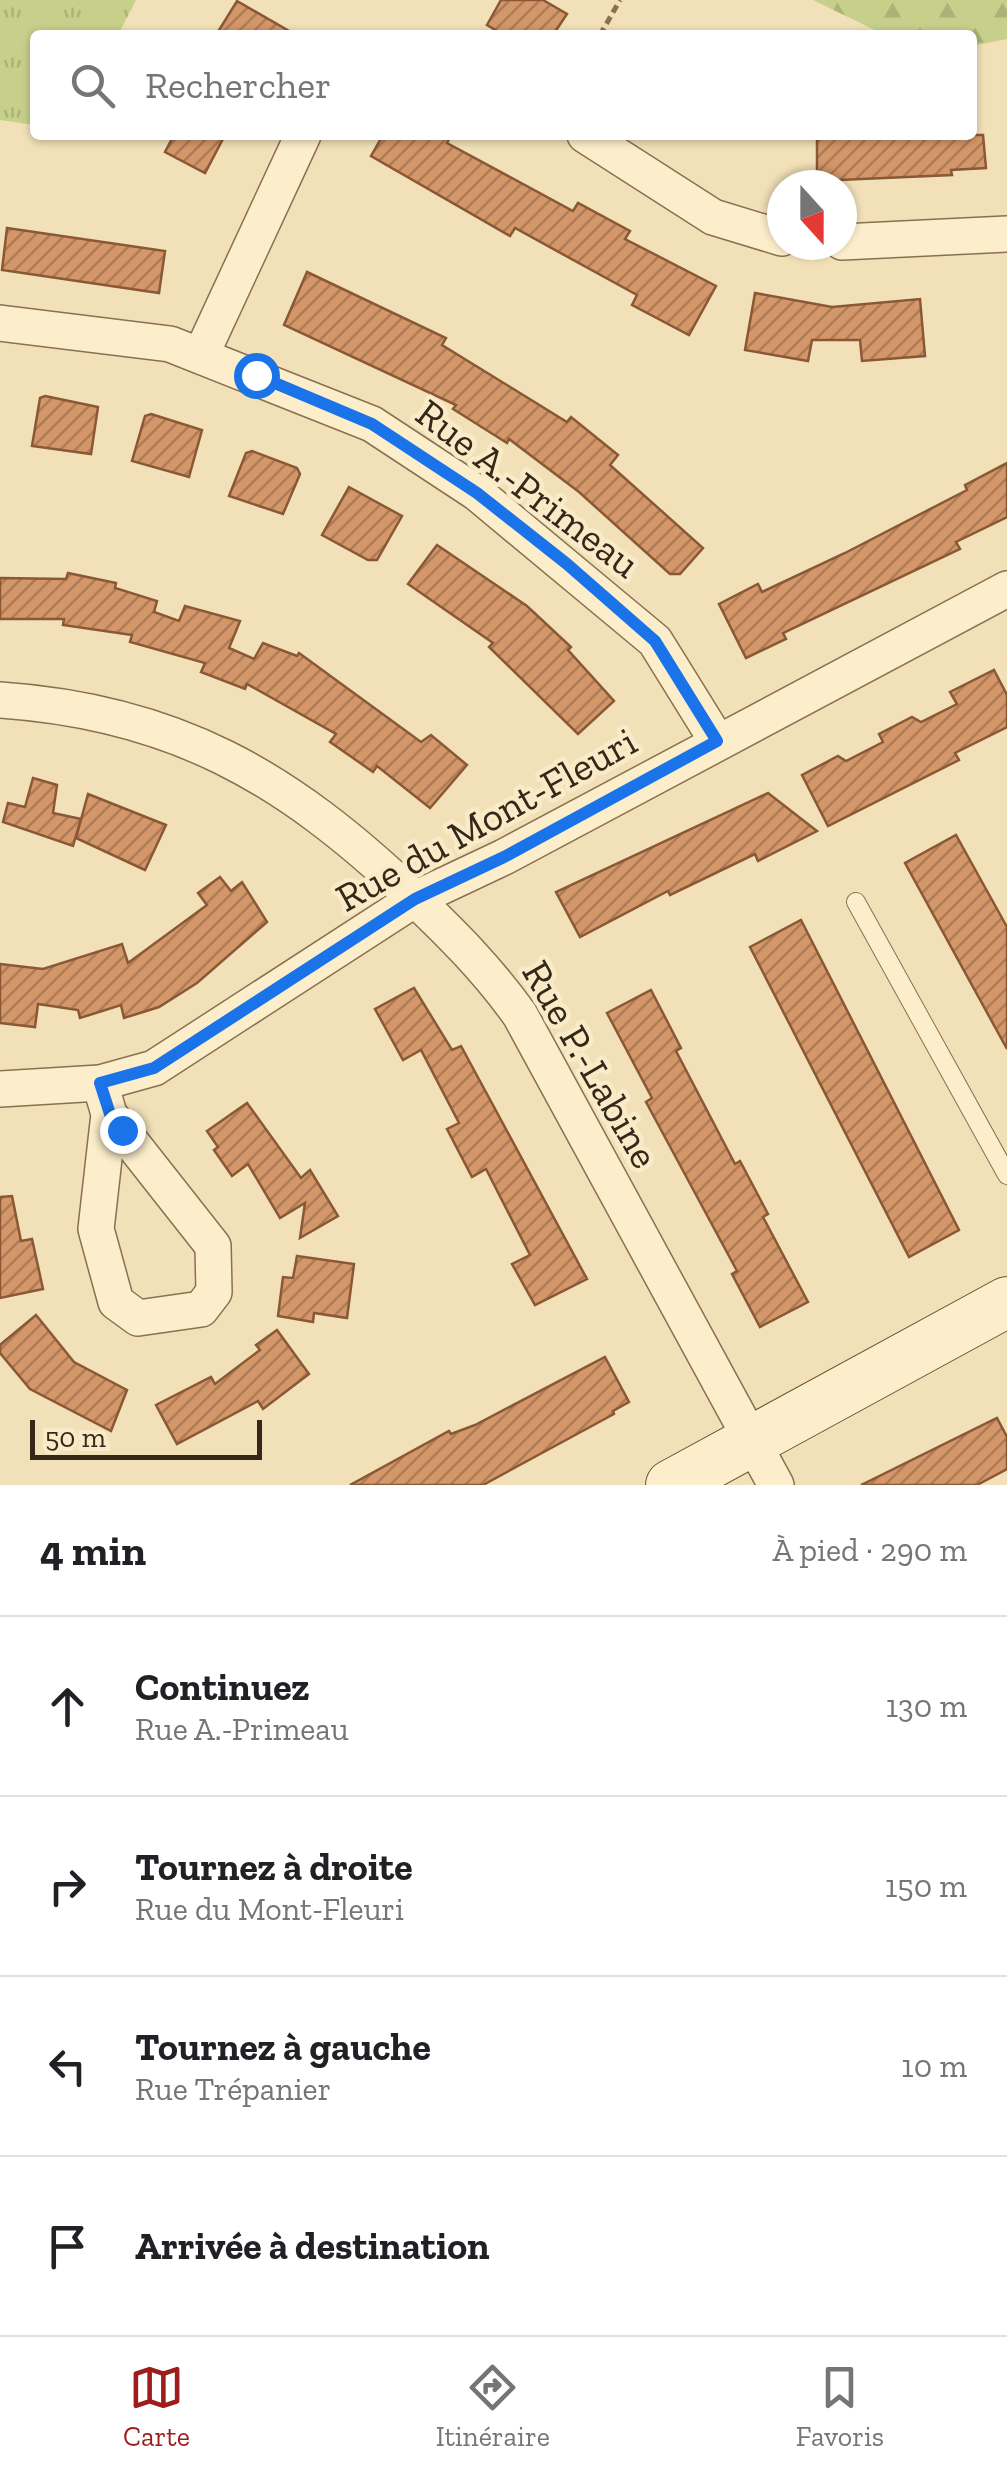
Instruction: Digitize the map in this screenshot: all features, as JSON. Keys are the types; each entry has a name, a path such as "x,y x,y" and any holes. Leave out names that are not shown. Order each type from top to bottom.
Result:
{"street":[{"path":"201,355 301,140"},
{"path":"593,140 713,217 767,233"},
{"path":"857,241 1007,234"},
{"name":"Rue A.-Primeau","path":"0,322 170,344 372,424 477,493 655,641 717,741"},
{"name":"Rue du Mont-Fleuri","path":"0,1089 105,1099 415,899 504,857 1007,588"},
{"name":"Rue P.-Labine","path":"0,700 61,704 167,732 272,780 342,830 471,951 520,1015 776,1485"},
{"path":"105,1099 213,1246 214,1292 201,1309 138,1318 116,1302 96,1229 105,1099"},
{"path":"671,1485 1007,1302"}],"lane":[{"path":"856,902 1007,1175"}],"path":[{"path":"603,30 620,0"}],"green space":[{"path":"0,0 136,0 121,30 30,30 30,124 0,120"},
{"path":"813,0 1007,0 1007,39 977,45 977,30 875,30"}],"building":[{"path":"501,0 543,0 567,14 556,30 496,30 487,25"},
{"path":"237,1 287,30 219,30"},
{"path":"977,135 983,135 986,168 951,170 952,175 857,179 857,170 817,170 817,140 977,140"},
{"path":"171,140 222,140 205,173 165,152"},
{"path":"380,140 448,140 447,143 573,211 578,203 630,231 625,239 716,286 689,335 632,305 637,295 515,228 510,236 371,156"},
{"path":"7,228 165,251 159,293 2,270"},
{"path":"307,272 446,338 442,345 567,422 571,417 618,455 610,465 703,548 680,574 670,574 579,492 509,439 507,443 453,409 456,405 284,325"},
{"path":"755,293 832,307 920,299 925,356 862,361 860,340 812,340 808,361 745,350"},
{"path":"40,398 98,407 91,454 32,446"},
{"path":"151,414 202,430 189,477 132,461 145,416"},
{"path":"252,451 297,468 300,474 283,514 229,496 246,453"},
{"path":"1007,463 1007,517 956,542 960,549 783,633 786,639 746,658 719,604 758,584 762,592 845,553 967,490 965,485"},
{"path":"349,487 402,516 377,560 368,560 322,535"},
{"path":"437,545 527,606 571,647 568,650 614,701 578,734 489,647 493,643 408,584"},
{"path":"68,573 116,583 115,588 157,601 154,612 179,621 185,606 240,621 229,648 254,659 263,643 297,656 299,653 421,742 431,735 467,765 430,808 377,766 373,772 330,742 336,734 247,684 245,689 201,672 205,663 130,642 132,635 63,625 64,619 0,619 0,578 66,579"},
{"path":"994,670 1007,695 1007,727 955,753 959,760 828,826 802,775 838,756 846,761 883,742 879,734 912,717 921,722 957,704 950,692"},
{"path":"33,778 57,785 53,813 81,819 73,846 3,822 8,803 25,807"},
{"path":"768,793 817,831 758,861 755,854 670,895 668,891 580,937 556,892"},
{"path":"88,794 166,825 145,870 76,838"},
{"path":"956,835 1007,927 1007,1049 905,863"},
{"path":"220,877 231,891 242,882 267,922 197,983 159,1007 124,1018 121,1005 80,1018 78,1010 38,1004 35,1027 0,1023 0,964 43,969 122,944 128,963 207,905 198,893"},
{"path":"801,920 959,1230 909,1257 750,947"},
{"path":"414,988 452,1050 461,1046 587,1279 535,1305 512,1264 530,1255 486,1169 472,1177 447,1129 459,1123 421,1050 403,1060 375,1009"},
{"path":"651,990 681,1048 676,1051 735,1164 740,1161 768,1214 763,1217 808,1302 760,1327 732,1274 737,1271 646,1102 652,1098 607,1013"},
{"path":"247,1103 301,1178 310,1170 338,1216 300,1238 305,1203 280,1218 248,1164 232,1176 214,1150 218,1147 207,1131"},
{"path":"12,1196 21,1241 32,1239 43,1289 0,1298 0,1197"},
{"path":"297,1256 354,1264 347,1318 314,1313 313,1322 278,1316 283,1277 293,1278"},
{"path":"36,1315 74,1362 127,1390 111,1431 30,1389 0,1353 0,1345"},
{"path":"277,1330 309,1374 263,1409 258,1401 177,1444 156,1405 211,1377 215,1384 260,1350 256,1345"},
{"path":"605,1357 629,1402 614,1414 483,1485 350,1485 449,1431 451,1434 475,1425"},
{"path":"997,1418 1007,1437 1007,1469 977,1485 861,1485"}],"route":[{"path":"122,1130 110,1114 100,1083 154,1068 415,899 504,857 717,741 655,641 567,564 477,493 372,424 256,375"}]}
